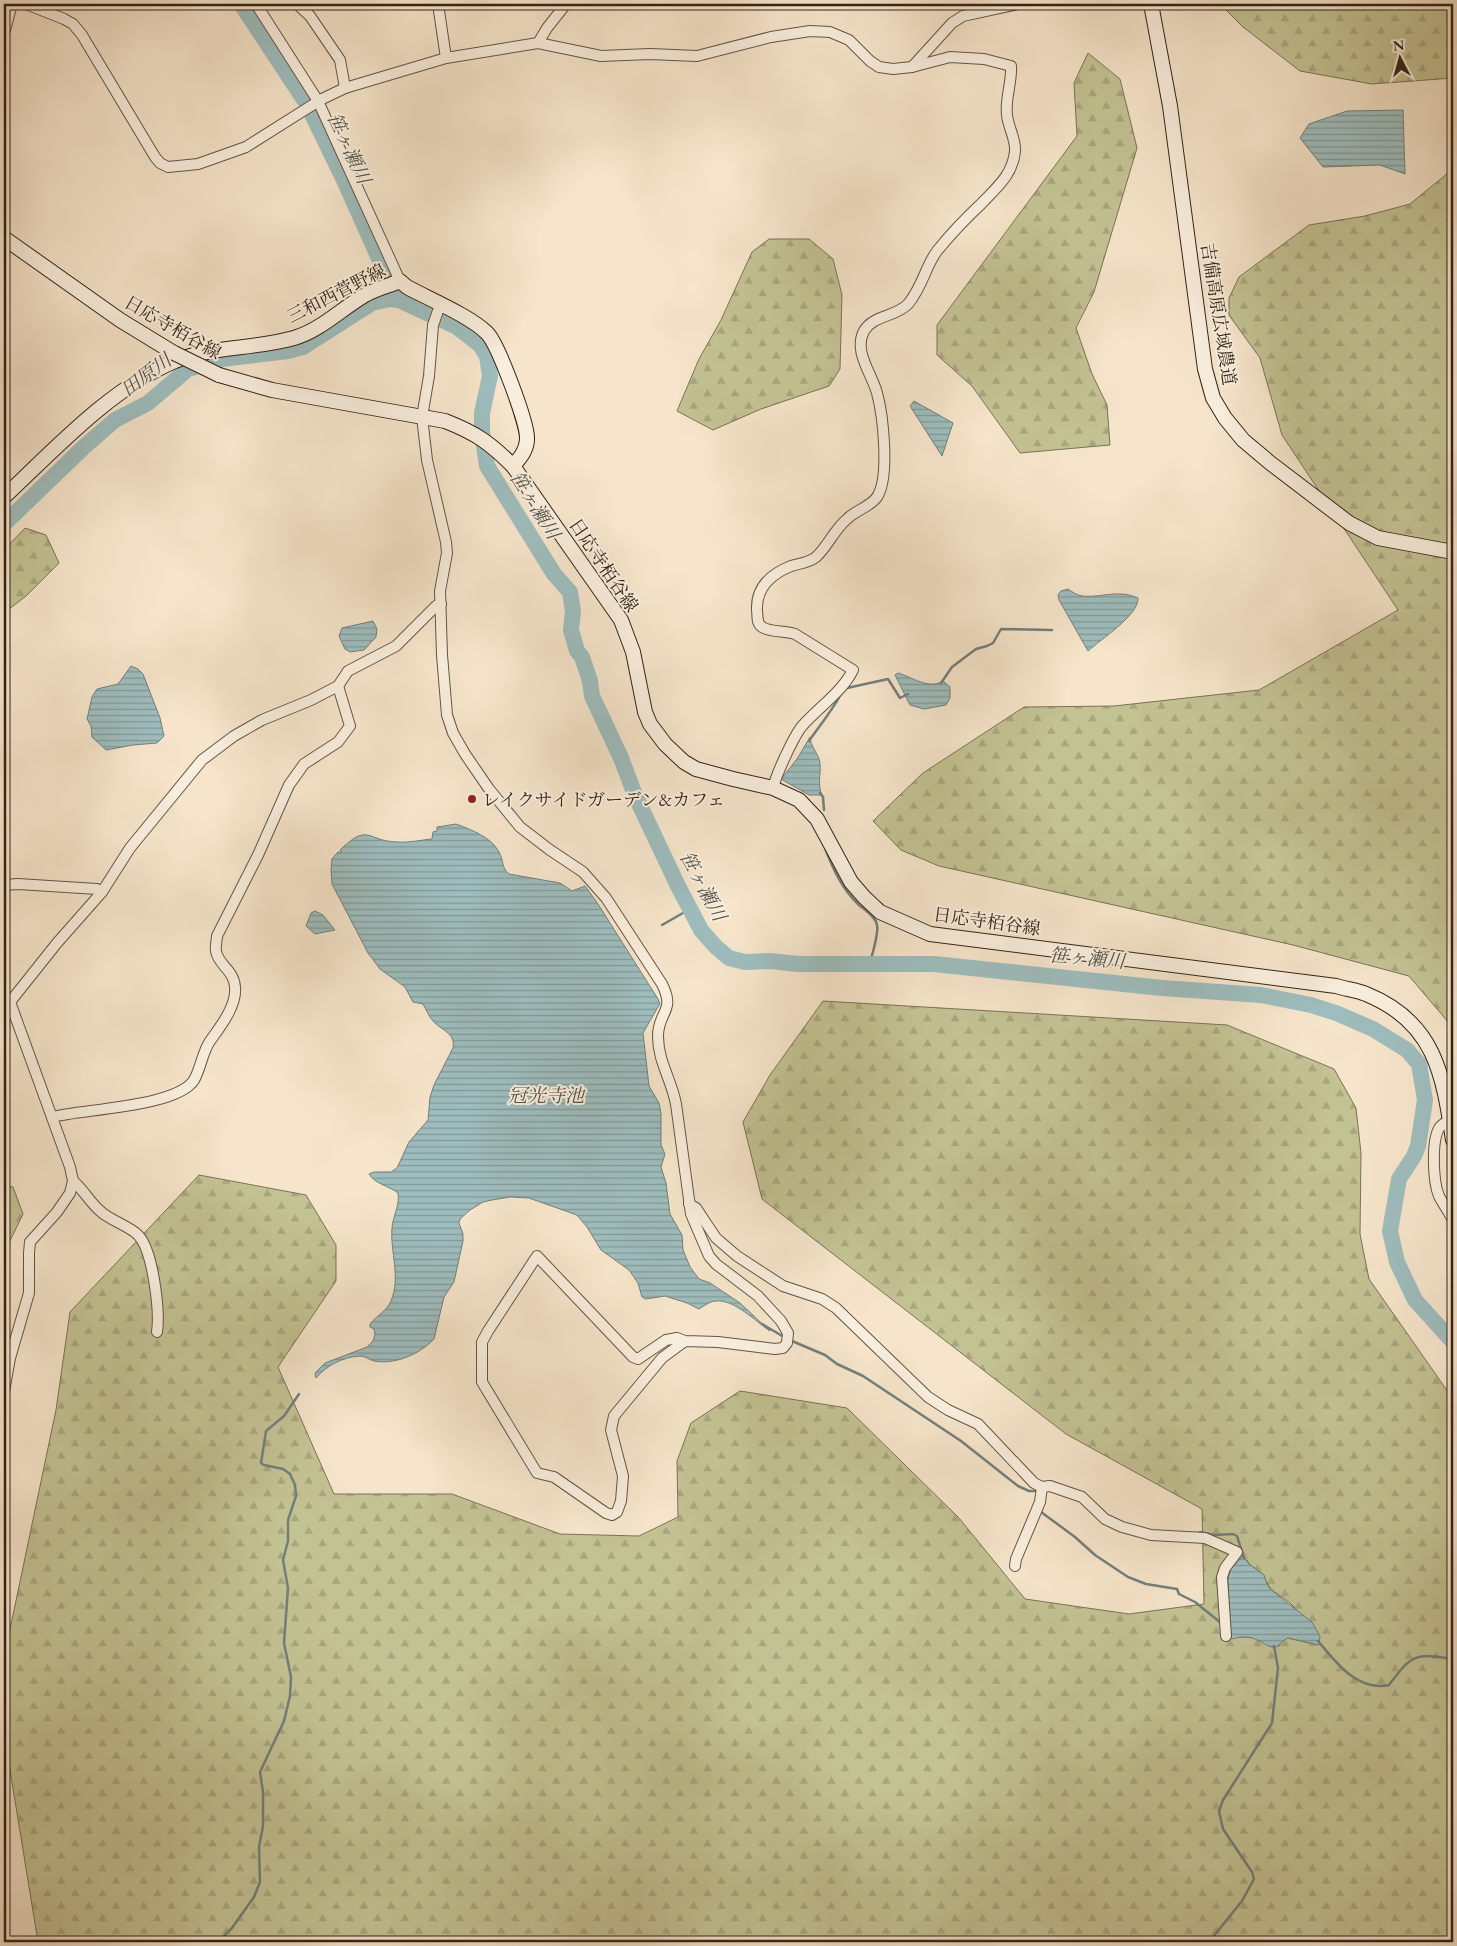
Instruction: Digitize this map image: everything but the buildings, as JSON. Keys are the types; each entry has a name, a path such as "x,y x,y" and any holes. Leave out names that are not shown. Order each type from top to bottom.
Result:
{"main road":[{"name":"吉備高原広域農道","path":"1151,4 1170,106 1204,369 1213,398 1225,418 1243,440 1349,523 1378,538 1453,552"},
{"name":"日応寺栢谷線","path":"4,238 120,320 174,354 218,374 272,390 445,421 469,430 493,445 513,466 620,620 633,652 644,712 650,724 665,744 684,762 696,769 732,780 773,788 799,800 817,819 850,882 880,912 930,934 1336,986 1365,993 1409,1020 1435,1058 1443,1081 1453,1140"},
{"name":"三和西菅野線","path":"4,498 109,400 175,361 209,351 294,338 317,328 365,295 394,283 407,287 440,307 477,324 494,341 503,361 528,436 523,454 513,466"}],"street":[{"path":"4,34 12,4"},
{"path":"26,4 73,24 82,35 155,157 160,163 168,167 198,164 246,147 316,102 345,88 446,58 538,43 601,56 658,54 697,56 771,37 810,31 830,32 849,40 879,68 912,67 950,57 991,60 1011,66 1012,79 1007,116 1015,153 1009,173 999,188 980,204 936,253 919,289 906,306 870,324 862,336 862,352 879,405 885,467 877,496 872,502 848,518 815,558 792,566 773,576 758,593 756,599 758,622 761,626 767,629 788,631 795,634 852,670 843,685 801,727 778,772 773,788"},
{"path":"256,4 316,102 394,283"},
{"path":"297,4 310,16 340,60 345,88"},
{"path":"438,4 446,58"},
{"path":"538,43 566,4"},
{"path":"912,67 952,23 963,16 1018,4"},
{"path":"4,159 4,176"},
{"path":"440,307 433,325 429,376 422,417 427,460 447,553 440,590 442,655 447,716 453,733 465,754 489,789 520,827 583,872 606,898 668,994 667,1010 661,1019 658,1032 658,1053 675,1098 691,1214 703,1244 716,1264 758,1296 781,1321 788,1333 787,1344 783,1348 775,1350 718,1342 685,1341 676,1338 666,1340 638,1359 633,1357 537,1256 482,1342 482,1382 537,1472 554,1477 606,1513 612,1515 617,1512 623,1484 623,1476 611,1430 614,1416 662,1358 685,1341"},
{"path":"157,1332 159,1318 157,1297 150,1263 142,1242 138,1235 112,1221 99,1211 73,1181 10,1002 57,942 102,892 130,848 202,760 234,736 262,720 312,700 338,686 348,671 396,646 436,606 441,604"},
{"path":"52,1117 71,1112 142,1104 178,1092 193,1081 207,1046 232,1004 236,988 232,973 221,961 215,950 217,936 258,855 289,785 304,764 338,742 350,726 338,686"},
{"path":"4,885 18,884 97,889 102,892"},
{"path":"1450,1120 1440,1126 1437,1133 1433,1167 1434,1183 1453,1220"},
{"path":"4,1392 10,1358 29,1293 30,1242 57,1212 70,1193 73,1181"},
{"path":"689,1204 696,1208 716,1238 737,1256 783,1286 822,1299 836,1308 928,1397 948,1410 978,1424 1034,1483 1046,1489 1082,1497 1105,1519 1122,1527 1151,1535 1205,1538 1237,1552 1225,1568 1222,1576 1226,1636"},
{"path":"1015,1566 1016,1559 1046,1489"}],"green space":[{"path":"1220,4 1453,4 1453,78 1372,84 1300,71 1243,27"},
{"path":"1088,53 1120,79 1137,148 1094,292 1076,328 1092,374 1107,405 1110,445 1020,453 972,386 937,355 937,325 1077,136 1074,83"},
{"path":"1453,169 1453,1033 1449,1023 1409,976 1293,945 939,866 901,850 873,821 923,773 1024,707 1114,706 1259,690 1398,610 1282,435 1260,358 1229,315 1229,298 1239,277 1309,225 1365,216 1410,204"},
{"path":"769,239 809,239 833,259 842,295 840,369 829,386 761,409 713,430 677,411 699,359 721,320 752,252"},
{"path":"25,528 46,535 59,563 26,596 4,613 4,550"},
{"path":"823,1001 1227,1025 1334,1069 1356,1108 1361,1153 1360,1234 1369,1279 1453,1399 1453,1942 38,1942 4,1733 4,1658 56,1410 70,1312 199,1175 306,1195 336,1245 336,1281 278,1367 334,1494 452,1494 560,1534 639,1536 678,1517 677,1461 691,1423 740,1391 847,1408 959,1518 1025,1599 1129,1614 1204,1604 1202,1509 1066,1434 762,1199 743,1122 770,1075","holes":["1247,1560 1249,1564 1264,1575 1269,1586 1296,1609 1314,1644 1288,1638 1283,1640 1279,1646 1270,1646 1257,1638 1241,1637"]},
{"path":"4,1186 13,1187 23,1214 4,1253"}],"water":[{"path":"1403,110 1405,174 1380,165 1323,167 1300,138 1309,124 1347,111"},
{"path":"914,401 953,423 942,456 910,406"},
{"path":"1068,589 1082,596 1130,595 1138,598 1137,605 1126,619 1088,651 1059,600 1058,595 1061,591"},
{"path":"373,621 377,629 376,637 364,650 350,652 345,649 339,636 342,628"},
{"path":"131,666 143,674 160,718 164,736 157,743 106,750 92,737 91,726 87,719 92,697 97,689 118,684"},
{"path":"898,673 926,683 932,684 943,681 950,687 950,698 946,705 924,709 910,705 895,675"},
{"path":"810,737 811,744 820,763 819,783 822,795 809,795 781,779 797,759"},
{"name":"冠光寺池","path":"456,824 475,832 491,842 501,855 505,869 509,874 560,883 572,891 585,886 658,999 660,1004 643,1033 649,1086 659,1103 661,1113 661,1145 665,1154 661,1167 666,1183 670,1214 682,1235 683,1250 690,1267 699,1279 710,1283 740,1303 770,1331 737,1307 723,1301 712,1302 699,1309 665,1296 646,1299 642,1297 638,1283 629,1270 601,1250 577,1215 529,1198 510,1197 483,1202 460,1219 459,1223 463,1234 463,1241 454,1282 444,1297 434,1339 414,1354 399,1360 382,1362 360,1356 348,1358 330,1366 316,1378 315,1373 325,1363 367,1347 373,1341 374,1329 370,1327 370,1324 387,1308 391,1301 395,1283 392,1228 398,1202 398,1193 378,1183 369,1174 374,1172 391,1172 397,1168 409,1142 428,1120 430,1097 434,1085 453,1048 450,1035 436,1024 423,1004 413,1002 405,987 380,969 368,953 332,884 332,859 338,852 342,852 340,850 350,842 363,835 387,841 401,842 432,839 433,832 437,831 437,827"},
{"path":"315,911 323,915 335,930 315,934 306,926 311,913"},
{"path":"1242,1557 1264,1575 1270,1589 1312,1622 1320,1636 1319,1645 1288,1638 1274,1648 1251,1638 1240,1637 1232,1639 1230,1637 1228,1578 1231,1569"}],"waterway":[{"name":"笹ヶ瀬川","path":"241,4 307,104 399,300 457,327 480,345 487,356 490,376 482,413 482,432 487,466 554,574 570,592 573,612 571,630 577,651 582,657 590,681 592,696 621,758 635,795 678,886 701,930 715,946 729,958 745,962 934,964 1162,988 1261,995 1311,1005 1336,1013 1373,1029 1407,1050 1419,1064 1425,1100 1418,1146 1414,1156 1399,1179 1390,1231 1397,1262 1415,1300 1453,1342"},
{"name":"田原川","path":"4,524 85,446 115,420 148,403 188,369 222,359 288,351 303,347 372,303 389,299 399,300"},
{"path":"941,683 952,667 976,649 993,643 1001,629 1052,630"},
{"path":"847,688 888,679 900,698 908,694"},
{"path":"809,741 841,694"},
{"path":"820,793 823,797 824,810"},
{"path":"825,848 843,885 853,899 875,919 877,933 870,963"},
{"path":"662,925 690,909"},
{"path":"762,1324 784,1337"},
{"path":"792,1341 825,1355 837,1364 863,1376 961,1441 1018,1486 1029,1491 1038,1491"},
{"path":"212,1942 224,1936 232,1928 254,1897 260,1882 259,1847 263,1826 263,1792 260,1772 284,1721 290,1696 291,1677 284,1643 288,1588 283,1560 288,1541 288,1520 296,1496 295,1485 290,1474 283,1469 261,1463 266,1431 284,1416 299,1394"},
{"path":"1042,1509 1041,1512 1075,1537 1095,1555 1128,1577 1146,1584 1177,1589 1179,1594 1195,1602 1221,1623"},
{"path":"1197,1534 1200,1532 1214,1535 1233,1534 1237,1536 1244,1558"},
{"path":"1318,1641 1348,1674 1357,1680 1378,1686 1389,1685 1403,1667 1415,1658 1430,1656 1453,1659"},
{"path":"1209,1942 1242,1901 1254,1879 1252,1872 1223,1829 1219,1811 1223,1800 1272,1723 1278,1668 1274,1646"}],"place":[{"name":"レイクサイドガーデン&カフェ","path":"472,799"}]}
